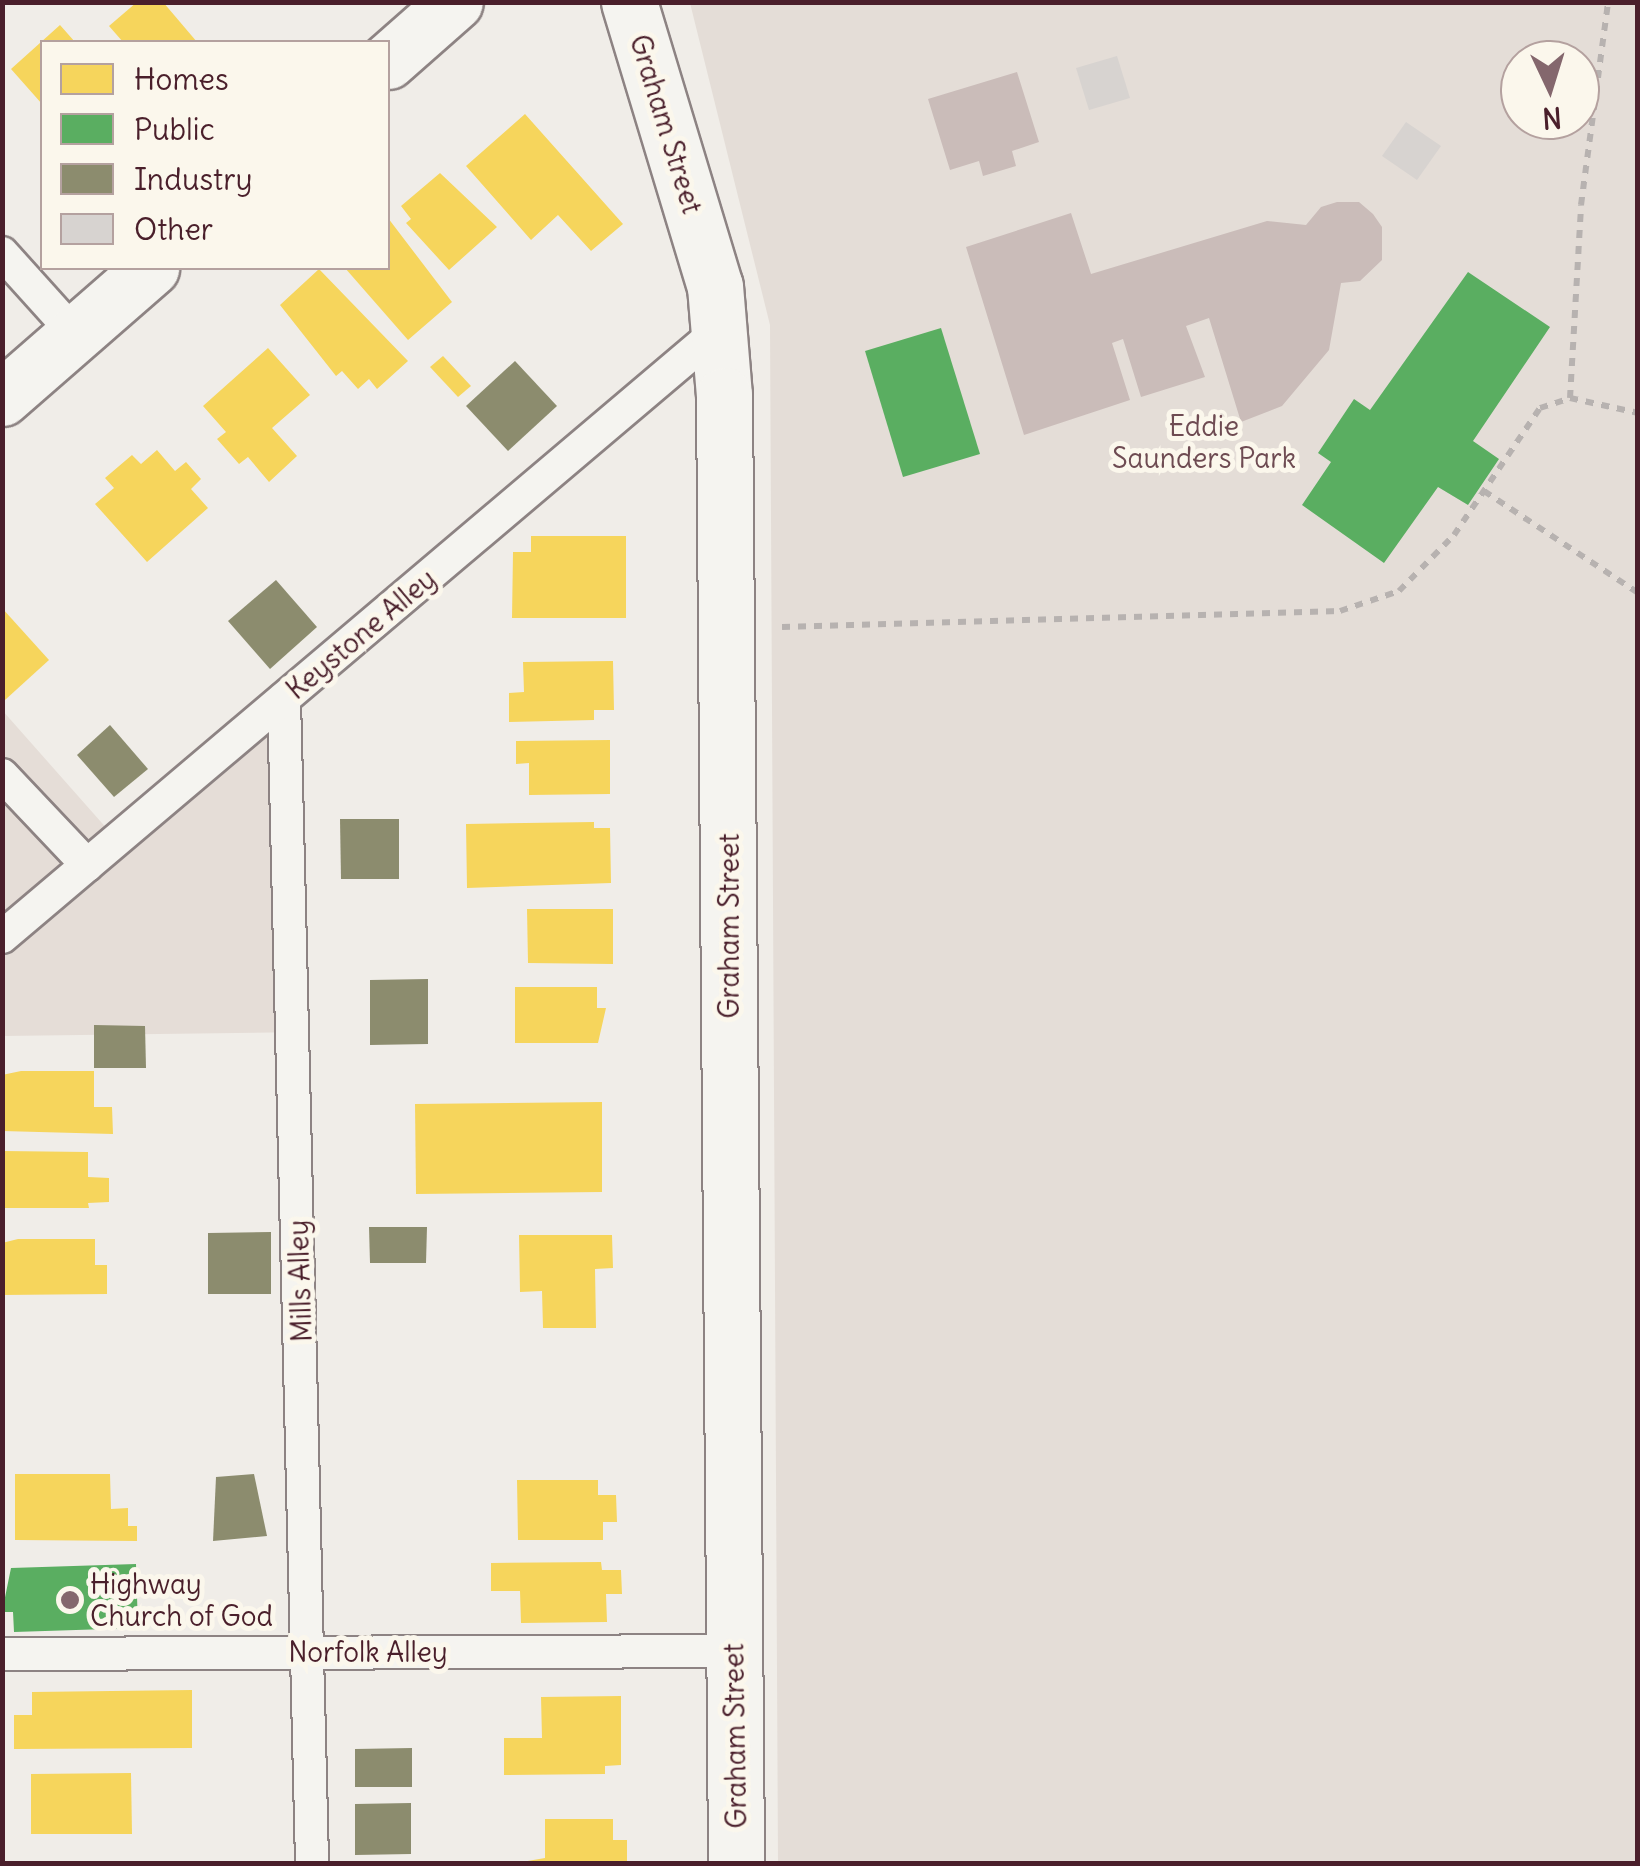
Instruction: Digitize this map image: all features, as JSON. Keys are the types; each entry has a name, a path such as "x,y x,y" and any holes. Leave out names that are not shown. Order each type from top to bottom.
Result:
{"street":[{"path":"390,59 455,2"},
{"name":"Graham Street","path":"629,2 715,286 719,330 726,628 736,1864"},
{"path":"2,398 149,270"}],"lane":[{"path":"2,253 76,334"},
{"name":"Keystone Alley","path":"2,938 719,330"},
{"name":"Mills Alley","path":"284,699 310,1653 312,1864"},
{"path":"2,775 87,865"},
{"name":"Norfolk Alley","path":"2,1654 734,1651"}],"path":[{"path":"1570,398 1581,205 1608,2"},
{"path":"726,628 1340,611 1400,591 1454,535 1540,408 1570,398 1638,414"},
{"path":"1484,491 1638,592"}],"shaded area":[{"path":"1017,72 1039,142 1012,151 1016,166 983,176 979,161 950,170 928,99"},
{"path":"1359,202 1373,214 1382,227 1382,260 1360,281 1341,283 1329,350 1282,406 1241,422 1209,318 1186,326 1205,377 1141,397 1123,339 1112,343 1130,400 1024,435 966,247 1071,213 1091,274 1267,221 1306,225 1321,207"},
{"path":"298,708 305,1032 3,1036 2,710 124,848"}],"green space":[{"name":"Eddie Saunders Park","path":"690,3 1637,3 1637,1863 778,1863 770,325"}],"building: Homes":[{"path":"137,2 163,2 195,40 121,40 109,26"},
{"path":"60,25 73,40 43,40"},
{"path":"40,43 40,102 11,69"},
{"path":"525,114 623,224 591,251 558,215 531,240 466,166"},
{"path":"440,173 497,227 449,270 406,223 411,219 401,206"},
{"path":"390,221 452,302 408,340 347,270 390,270"},
{"path":"320,270 408,361 377,389 369,379 358,389 342,371 336,376 280,305"},
{"path":"268,348 310,395 272,428 297,456 269,482 248,457 239,464 217,439 226,432 203,406"},
{"path":"443,356 471,386 458,397 430,367"},
{"path":"157,450 175,471 186,462 201,479 191,489 208,508 147,562 95,504 114,488 105,478 132,455 141,464"},
{"path":"531,536 626,536 626,618 512,618 513,552 531,552"},
{"path":"2,608 49,660 5,700 2,697"},
{"path":"613,661 614,710 594,710 594,720 509,722 509,693 524,692 523,662"},
{"path":"610,740 610,794 529,795 529,763 516,764 516,741"},
{"path":"594,822 594,828 610,828 611,883 467,888 466,824"},
{"path":"527,909 613,909 613,964 528,963"},
{"path":"515,987 597,987 597,1008 606,1008 598,1043 515,1043"},
{"path":"21,1071 94,1071 94,1107 112,1107 113,1134 2,1131 2,1075"},
{"path":"602,1102 602,1192 416,1194 415,1104"},
{"path":"3,1151 88,1152 88,1177 109,1178 109,1202 88,1203 89,1208 3,1208"},
{"path":"519,1235 612,1235 613,1268 595,1269 596,1328 543,1328 542,1291 520,1292"},
{"path":"18,1239 95,1239 95,1265 107,1265 107,1294 2,1295 2,1243"},
{"path":"15,1474 110,1474 111,1509 128,1508 128,1526 137,1526 137,1541 15,1540"},
{"path":"517,1480 598,1480 598,1495 616,1495 617,1522 603,1522 603,1540 518,1540"},
{"path":"601,1562 602,1570 621,1570 622,1594 606,1594 607,1622 521,1623 520,1591 491,1591 491,1563"},
{"path":"192,1690 192,1748 14,1749 14,1715 32,1715 32,1692"},
{"path":"621,1696 621,1765 605,1766 605,1774 504,1775 504,1738 542,1738 541,1697"},
{"path":"131,1773 132,1834 31,1834 31,1774"},
{"path":"545,1819 613,1819 613,1840 627,1840 627,1864 510,1864 545,1858"}],"building: Public":[{"path":"1468,272 1550,327 1473,441 1499,459 1468,505 1438,487 1384,563 1302,505 1331,462 1318,453 1354,399 1370,410"},
{"path":"941,328 980,454 903,477 865,351"},
{"name":"Highway Church of God","path":"136,1564 138,1628 14,1632 13,1612 2,1612 11,1568"}],"building: Industry":[{"path":"515,361 557,406 508,451 466,406"},
{"path":"276,580 317,627 270,669 228,621"},
{"path":"110,725 148,769 114,797 77,755"},
{"path":"340,819 399,819 399,879 341,879"},
{"path":"428,979 428,1044 370,1045 370,980"},
{"path":"94,1025 145,1026 146,1068 94,1068"},
{"path":"369,1227 427,1227 426,1263 370,1263"},
{"path":"271,1232 271,1294 208,1294 208,1233"},
{"path":"254,1474 267,1536 213,1541 216,1477"},
{"path":"412,1748 412,1787 355,1787 355,1749"},
{"path":"411,1803 411,1854 355,1855 355,1804"}],"building: Other":[{"path":"1117,56 1130,98 1089,110 1076,68"},
{"path":"1406,122 1441,146 1417,180 1382,156"}],"place":[{"name":"Highway Church of God","path":"70,1600"}]}
